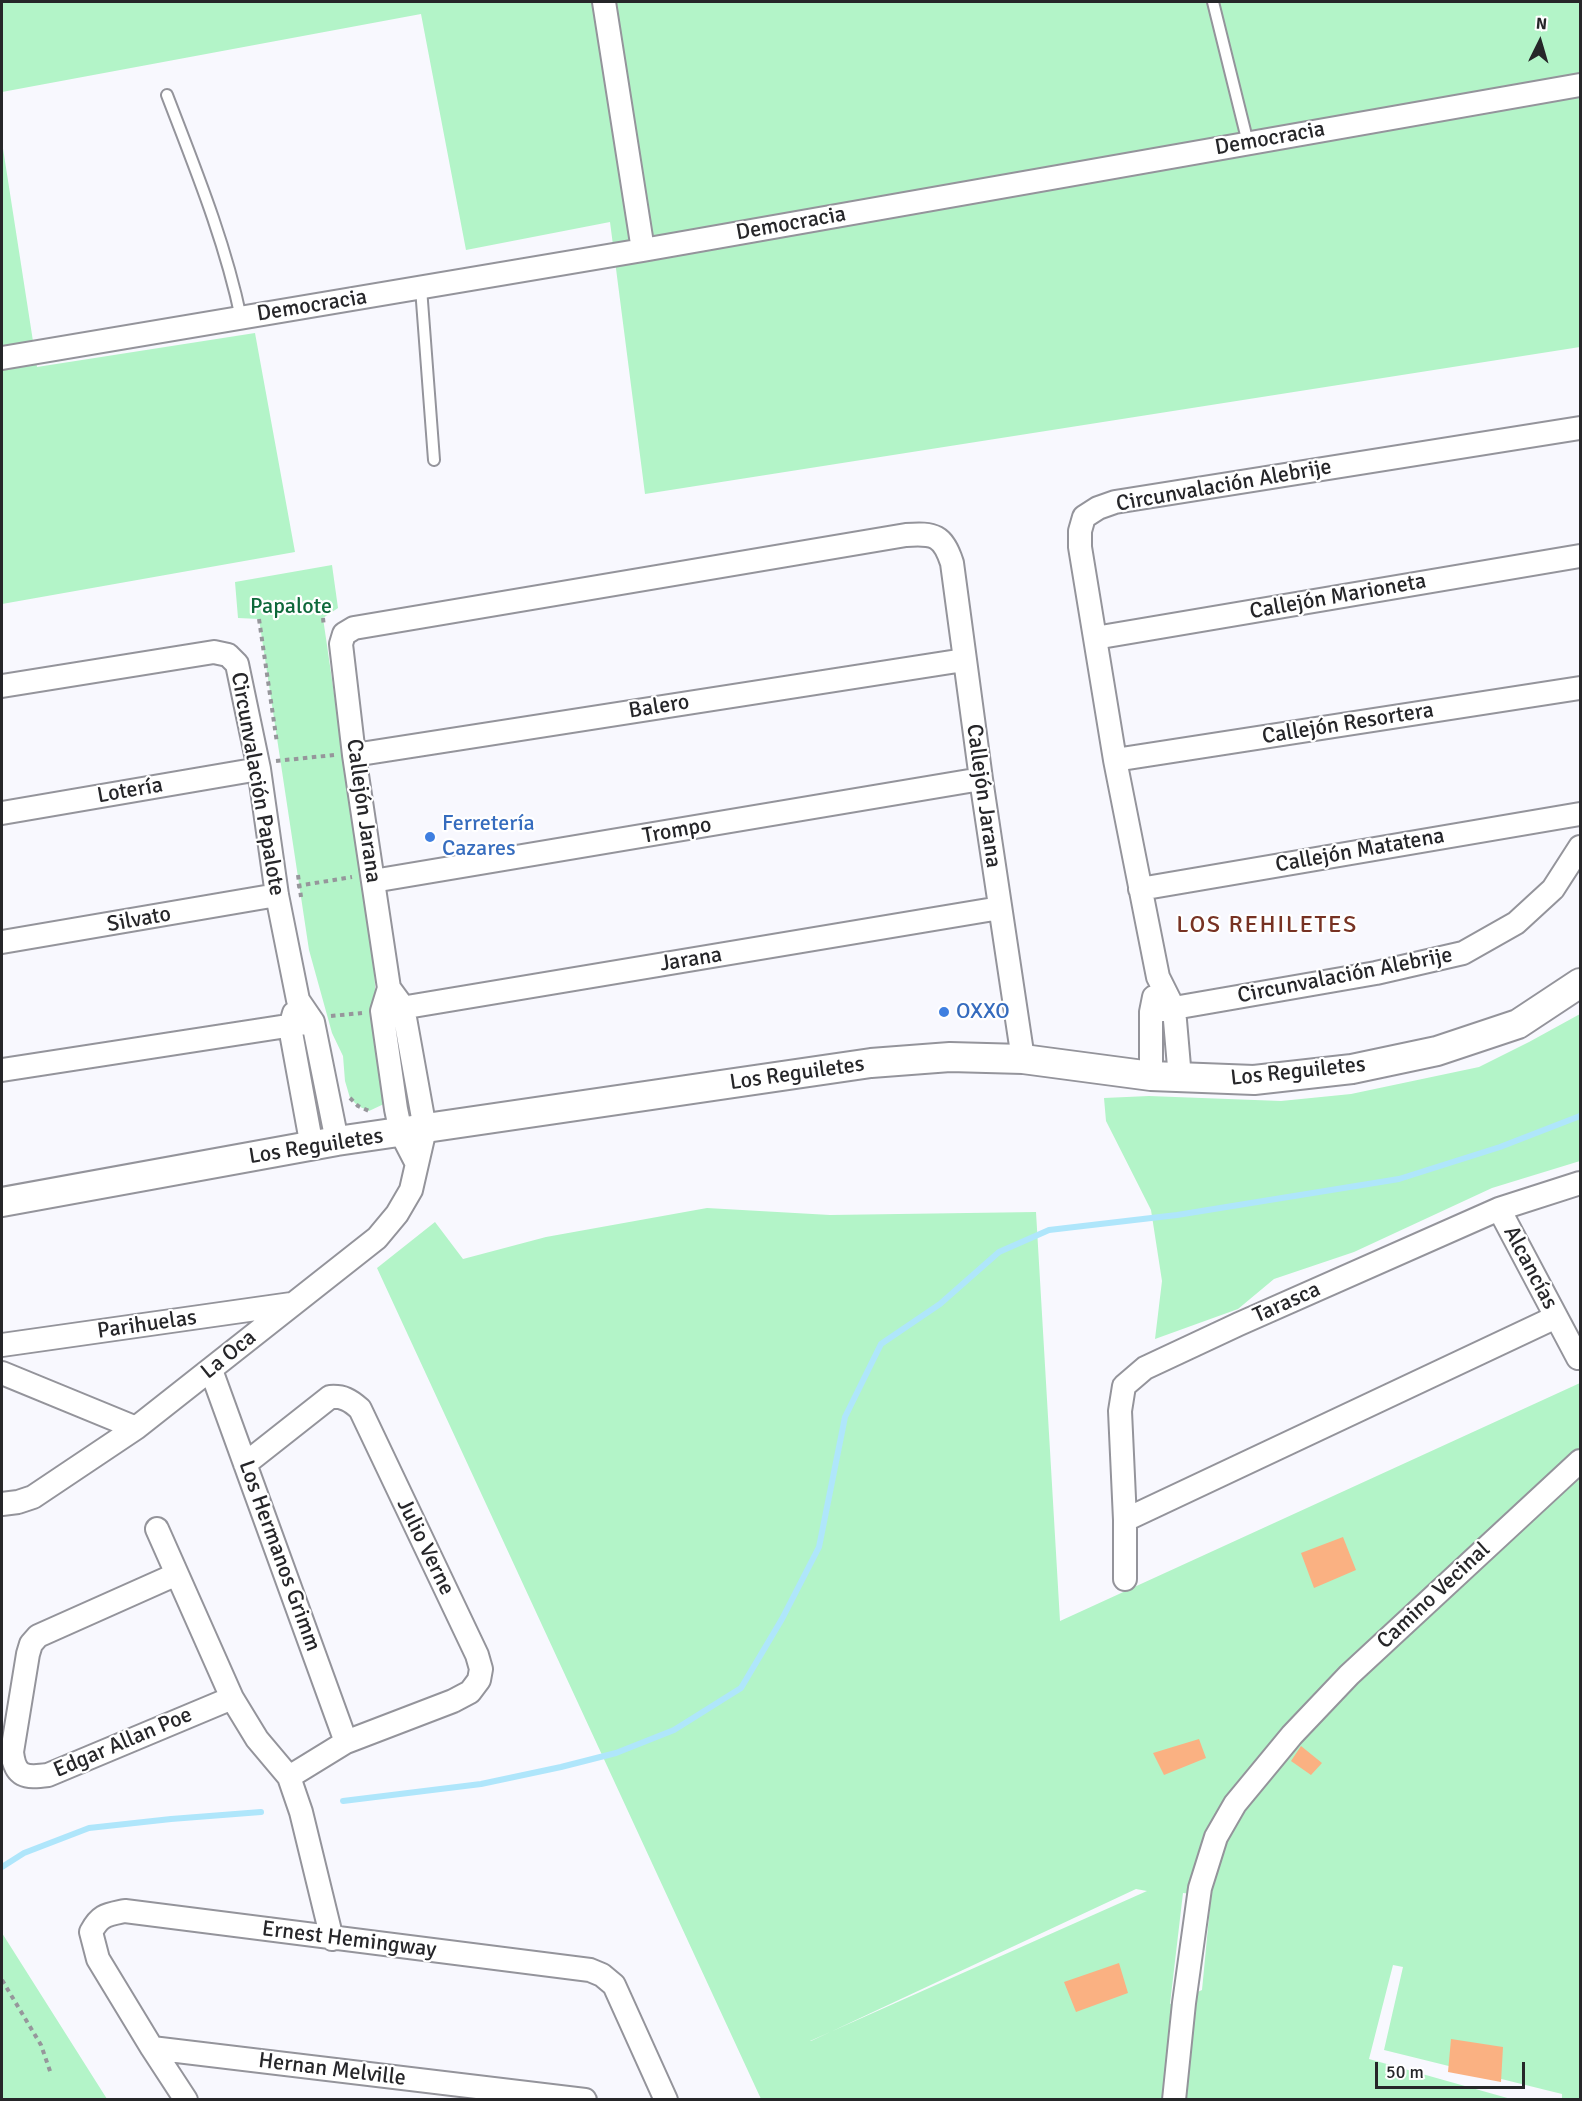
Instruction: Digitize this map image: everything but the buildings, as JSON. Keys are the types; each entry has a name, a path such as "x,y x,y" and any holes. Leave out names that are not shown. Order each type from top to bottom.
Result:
{"street":[{"path":"604,2 643,250"},
{"name":"Democracia","path":"2,358 643,250 1581,85"},
{"name":"Circunvalación Alebrije","path":"1174,1009 1158,977 1115,760 1080,547 1080,531 1084,517 1098,508 1115,502 1581,428"},
{"name":"Callejón Jarana","path":"413,1131 392,1009 354,755 341,644 334,632 906,535 923,534 938,537 947,547 952,563 981,779 1023,1059"},
{"name":"Callejón Marioneta","path":"1095,638 1581,556"},
{"name":"Circunvalación Papalote","path":"2,686 214,651 228,655 237,664 270,770 277,895 298,1000 290,1027"},
{"name":"Balero","path":"354,755 964,660"},
{"name":"Callejón Resortera","path":"1115,760 1581,688"},
{"name":"Lotería","path":"2,813 270,770"},
{"name":"Trompo","path":"373,881 981,779"},
{"name":"Callejón Matatena","path":"1140,889 1581,814"},
{"name":"Circunvalación Alebrije","path":"1158,977 1151,1012 1376,973 1463,953 1516,923 1553,889 1581,847"},
{"name":"Silvato","path":"2,942 277,895"},
{"name":"Jarana","path":"392,1009 1000,908"},
{"name":"Los Reguiletes","path":"2,1202 325,1144 871,1063 950,1057 1023,1059 1151,1076 1254,1080 1352,1069 1437,1051 1518,1024 1581,983"},
{"name":"Circunvalación Papalote","path":"298,1000 321,1024"},
{"path":"1174,1009 1180,1078"},
{"path":"1151,1012 1151,1076"},
{"path":"2,1070 321,1024 325,1144"},
{"path":"290,1027 325,1144"},
{"name":"La Oca","path":"2,1504 33,1497 136,1428 377,1238 397,1214 411,1190 417,1164 413,1131"},
{"name":"Tarasca","path":"1125,1579 1120,1411 1125,1386 1144,1368 1499,1209 1581,1183"},
{"name":"Alcancías","path":"1499,1209 1578,1358"},
{"name":"Parihuelas","path":"2,1345 292,1304"},
{"path":"1125,1520 1556,1317"},
{"name":"Los Hermanos Grimm","path":"211,1370 346,1742"},
{"path":"2,1373 136,1428"},
{"name":"Julio Verne","path":"245,1464 330,1397 341,1396 351,1401 360,1410 477,1655 481,1669 479,1680 470,1692 453,1701 346,1742"},
{"name":"Camino Vecinal","path":"1174,2100 1196,1910 1207,1861 1216,1837 1234,1804 1293,1735 1349,1675 1581,1461"},
{"path":"157,1529 232,1698 257,1739 289,1777 301,1812 332,1939"},
{"name":"Edgar Allan Poe","path":"177,1574 38,1636 28,1654 12,1752 14,1764 20,1773 31,1777 48,1775 232,1698"},
{"path":"289,1777 346,1742"},
{"name":"Ernest Hemingway","path":"152,2049 98,1959 91,1932 97,1920 106,1915 125,1911 590,1970 602,1975 614,1985 666,2100"},
{"path":"152,2049 186,2100"},
{"name":"Hernan Melville","path":"152,2049 585,2100"}],"lane":[{"path":"1213,2 1248,143"},
{"path":"167,95 229,265 241,318"},
{"path":"421,288 434,460"}],"path":[{"path":"322,618 334,632"},
{"path":"259,619 278,748"},
{"path":"270,770 279,760 340,754 354,755"},
{"path":"270,770 279,760"},
{"path":"297,874 301,899"},
{"path":"277,895 299,885 360,876 373,881"},
{"path":"321,1024 326,1017 392,1009"},
{"path":"347,1090 350,1098 358,1106 369,1111 377,1107"},
{"path":"2,1980 41,2045 51,2074"}],"green space":[{"path":"2,2 1580,2 1580,347 645,494 610,222 466,250 421,14 2,92"},
{"path":"2,142 37,367 255,333 295,552 2,604"},
{"name":"Papalote","path":"332,565 338,608 323,618 374,967 375,1045 386,1103 369,1111 358,1106 350,1098 345,1081 343,1056 332,1033 309,950 259,619 238,618 235,582"},
{"path":"1580,1014 1580,1161 1492,1188 1354,1252 1274,1279 1238,1309 1155,1339 1162,1281 1151,1210 1106,1121 1104,1098 1149,1096 1281,1101 1351,1094 1479,1067"},
{"path":"707,1208 830,1215 1036,1212 1060,1621 1580,1383 1580,2099 1562,2099 1562,2094 1384,2050 1403,1967 1393,1965 1369,2059 1511,2099 761,2099 377,1268 435,1222 463,1259 546,1237","holes":["1136,1889 1147,1891 831,2032","1183,1893 1211,1896 1202,1990 1170,2004"]},
{"path":"2,1933 107,2099 2,2099"}],"waterway":[{"path":"343,1801 481,1784 616,1753 674,1730 741,1688 782,1619 819,1547 845,1417 881,1344 940,1304 999,1252 1049,1230 1177,1215 1399,1179 1500,1147 1580,1116"},
{"path":"2,1867 24,1853 89,1828 261,1812"}],"place":[{"name":"Ferretería Cazares","path":"430,837"},
{"name":"OXXO","path":"944,1012"}],"district":[{"name":"LOS REHILETES","path":"1267,926"}]}
